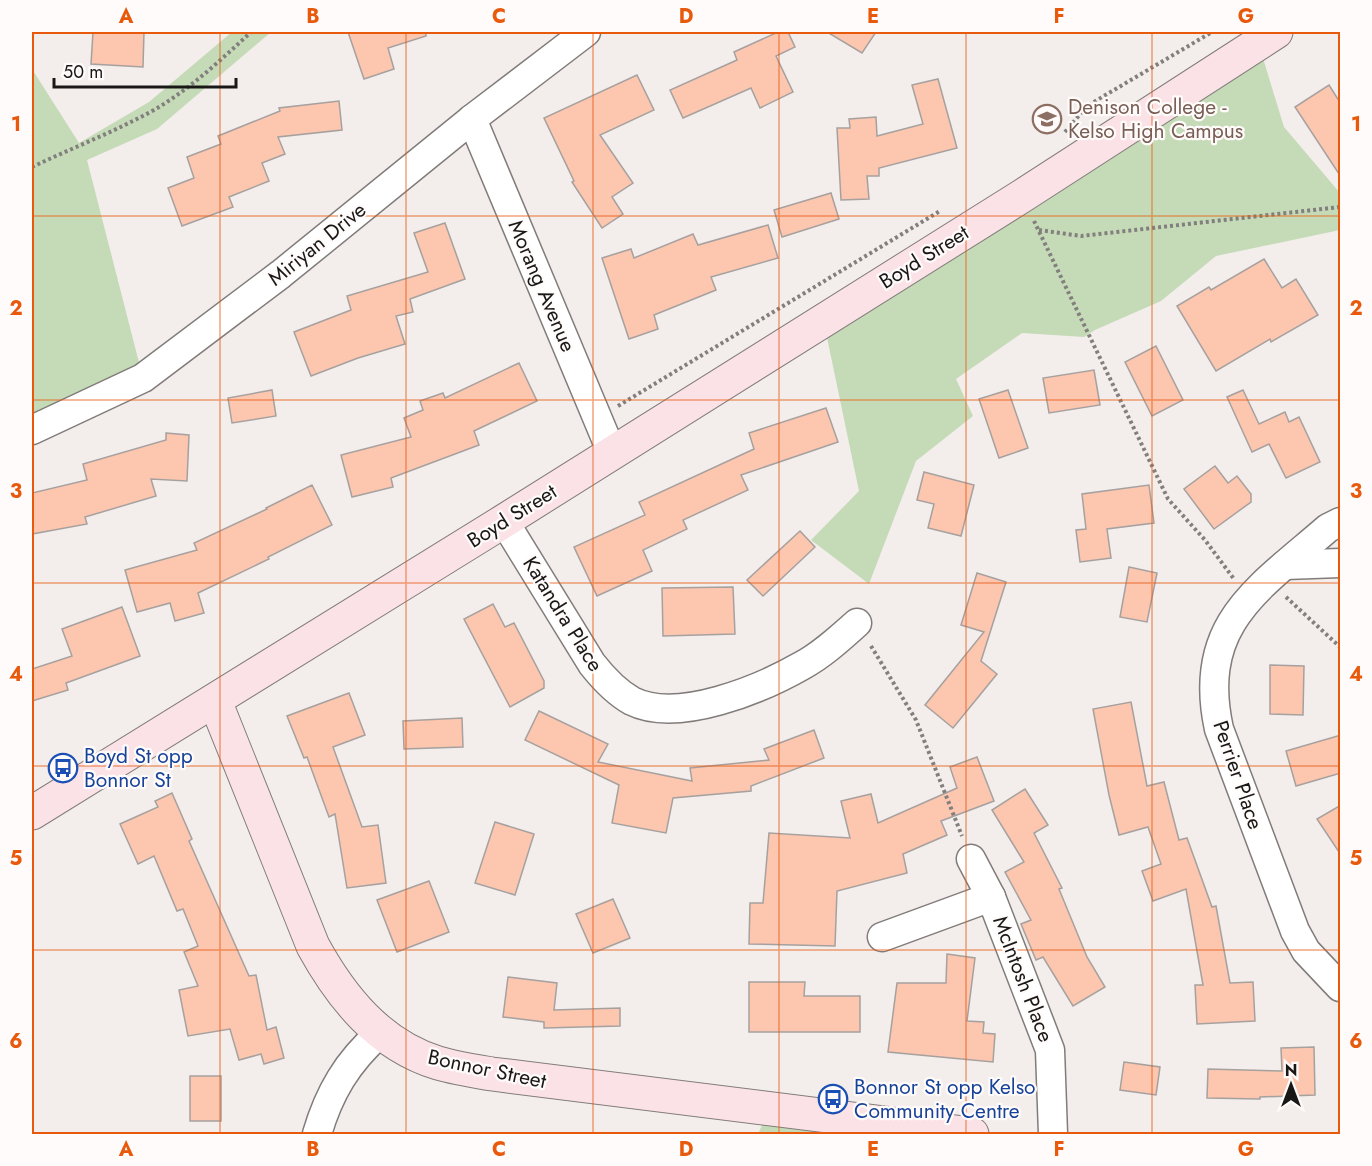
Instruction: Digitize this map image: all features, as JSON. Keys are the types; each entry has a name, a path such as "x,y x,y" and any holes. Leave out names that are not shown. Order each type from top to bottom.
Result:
{"main road":[{"name":"Boyd Street","path":"32,813 504,521 1022,196 1276,32"},
{"name":"Bonnor Street","path":"215,701 313,946 324,967 355,1010 380,1033 404,1049 437,1063 492,1074 972,1134"}],"street":[{"name":"Miriyan Drive","path":"32,430 143,378 281,274 472,119 586,32"},
{"name":"Morang Avenue","path":"472,119 612,453"},
{"name":"Katandra Place","path":"504,521 592,664 608,683 633,701 662,710 694,708 730,697 803,665 828,648 857,623"},
{"name":"Perrier Place","path":"1341,522 1328,528 1267,581 1237,612 1217,655 1213,679 1214,703 1219,729 1295,931 1306,951 1341,987"},
{"path":"1267,581 1341,563"},
{"name":"McIntosh Place","path":"971,859 991,897 1050,1050 1053,1134"},
{"name":"McIntosh Place","path":"882,937 991,897"},
{"path":"317,1134 327,1102 342,1076 361,1050 380,1033"}],"path":[{"path":"32,167 155,109 208,71 251,32"},
{"path":"1061,138 1087,106 1212,32"},
{"path":"1022,196 1168,499 1205,540 1267,581 1341,647"},
{"path":"597,419 950,205"},
{"path":"1039,230 1081,236 1341,207"},
{"path":"857,623 916,720 971,859"}],"green space":[{"path":"232,32 271,32 157,129 87,160 143,378 32,430 32,69 79,143 149,102"},
{"path":"1258,42 1284,127 1340,193 1340,230 1216,256 1161,301 1084,337 1022,333 956,379 973,416 916,461 869,584 811,540 859,491 825,328"},
{"path":"769,1110 972,1134 758,1134"}],"building":[{"path":"93,32 144,32 143,67 91,64"},
{"path":"348,32 426,32 426,36 388,48 394,69 364,79"},
{"path":"778,32 788,32 795,47 776,56 793,92 760,108 751,88 683,118 670,90 737,60 734,52"},
{"path":"827,32 876,32 862,53"},
{"path":"637,75 654,110 600,135 633,183 612,197 623,214 602,228 572,182 574,181 544,118"},
{"path":"938,79 957,148 879,168 879,176 867,176 869,199 841,200 837,128 850,128 849,119 876,117 877,136 923,124 912,85"},
{"path":"1329,85 1341,104 1341,177 1295,107"},
{"path":"339,101 342,130 278,137 285,154 262,163 269,181 229,197 233,207 182,226 168,188 194,178 187,157 221,144 218,136 280,111 279,108"},
{"path":"831,193 839,219 782,237 774,210"},
{"path":"445,223 465,279 410,299 413,312 396,316 405,344 358,358 311,376 294,332 351,310 347,296 428,272 414,233"},
{"path":"768,225 778,258 711,277 716,290 654,315 658,329 629,339 602,258 631,249 634,258 693,234 698,245"},
{"path":"1264,259 1282,288 1296,279 1318,315 1271,342 1270,339 1216,371 1177,306 1209,287 1211,290"},
{"path":"1156,346 1183,400 1152,416 1125,362"},
{"path":"519,363 537,401 474,431 479,445 391,478 393,487 352,497 341,455 411,437 404,418 423,410 420,401 443,393 445,398"},
{"path":"1094,370 1100,405 1049,413 1043,378"},
{"path":"272,390 276,416 232,423 228,398"},
{"path":"1008,390 1028,448 999,458 979,399"},
{"path":"1243,390 1259,424 1285,412 1289,422 1299,417 1320,462 1286,478 1269,444 1252,452 1227,397"},
{"path":"826,408 838,442 741,475 748,490 683,520 687,529 643,550 652,571 597,596 574,547 645,515 639,502 754,449 749,433"},
{"path":"166,433 189,435 187,481 151,479 156,496 85,517 87,524 32,534 32,493 87,480 83,464 166,440"},
{"path":"1215,466 1228,483 1237,476 1251,494 1251,502 1214,529 1184,489"},
{"path":"924,472 974,485 961,536 928,528 934,504 917,500"},
{"path":"312,485 332,525 268,557 269,559 198,593 204,613 175,621 170,603 137,612 125,570 197,550 194,543"},
{"path":"1149,485 1154,523 1107,529 1111,558 1080,562 1076,530 1086,529 1082,494"},
{"path":"800,531 815,547 763,596 747,580"},
{"path":"1129,567 1157,573 1147,622 1120,617"},
{"path":"977,573 1006,582 981,661 997,674 953,728 925,705 984,632 961,625"},
{"path":"733,587 735,634 663,636 662,588"},
{"path":"493,604 505,627 514,623 544,681 544,688 510,707 464,619"},
{"path":"122,607 140,656 66,683 68,690 32,701 32,669 72,656 62,629"},
{"path":"1270,665 1304,666 1303,715 1270,714"},
{"path":"349,693 365,735 333,747 362,827 378,825 386,883 347,888 335,814 329,817 307,757 304,758 287,716"},
{"path":"1131,702 1147,786 1164,782 1179,840 1187,838 1212,907 1216,906 1230,983 1253,982 1255,1021 1197,1024 1195,985 1203,985 1186,889 1153,901 1142,871 1161,864 1148,827 1119,835 1093,709"},
{"path":"539,711 608,744 598,762 692,781 690,768 769,760 764,749 814,730 824,758 751,786 751,791 673,798 666,833 612,823 619,785 525,740"},
{"path":"462,718 463,747 404,749 403,721"},
{"path":"1341,735 1341,773 1296,786 1286,751"},
{"path":"977,757 994,801 941,821 947,835 903,854 907,873 837,891 835,946 749,944 750,903 763,903 769,833 850,838 841,801 871,794 878,823 957,788 950,767"},
{"path":"1025,789 1048,825 1034,833 1062,888 1059,889 1087,957 1105,987 1073,1006 1043,957 1036,960 1021,924 1031,920 1005,872 1024,862 992,810"},
{"path":"172,793 192,839 189,841 249,976 256,975 267,1030 276,1027 284,1058 264,1064 261,1054 239,1060 230,1029 188,1036 179,990 198,986 184,952 198,946 183,909 177,911 154,856 138,864 120,824 158,807 155,801"},
{"path":"1341,805 1341,855 1317,819"},
{"path":"495,822 534,834 515,895 475,883"},
{"path":"429,881 449,932 397,952 377,900"},
{"path":"613,899 630,938 593,953 576,914"},
{"path":"947,954 975,958 967,1021 984,1022 983,1033 995,1034 993,1062 888,1052 897,983 946,983"},
{"path":"508,977 557,983 554,1010 620,1008 620,1026 544,1028 544,1022 503,1017"},
{"path":"749,982 805,982 804,996 860,996 860,1032 749,1032"},
{"path":"1314,1047 1315,1095 1260,1097 1260,1099 1207,1098 1208,1069 1282,1071 1281,1048"},
{"path":"1124,1062 1160,1067 1156,1095 1120,1090"},
{"path":"190,1076 221,1076 221,1121 190,1121"}],"place":[{"name":"Denison College - Kelso High Campus","path":"1047,119"},
{"name":"Boyd St opp Bonnor St","path":"63,768"},
{"name":"Bonnor St opp Kelso Community Centre","path":"833,1099"}]}
